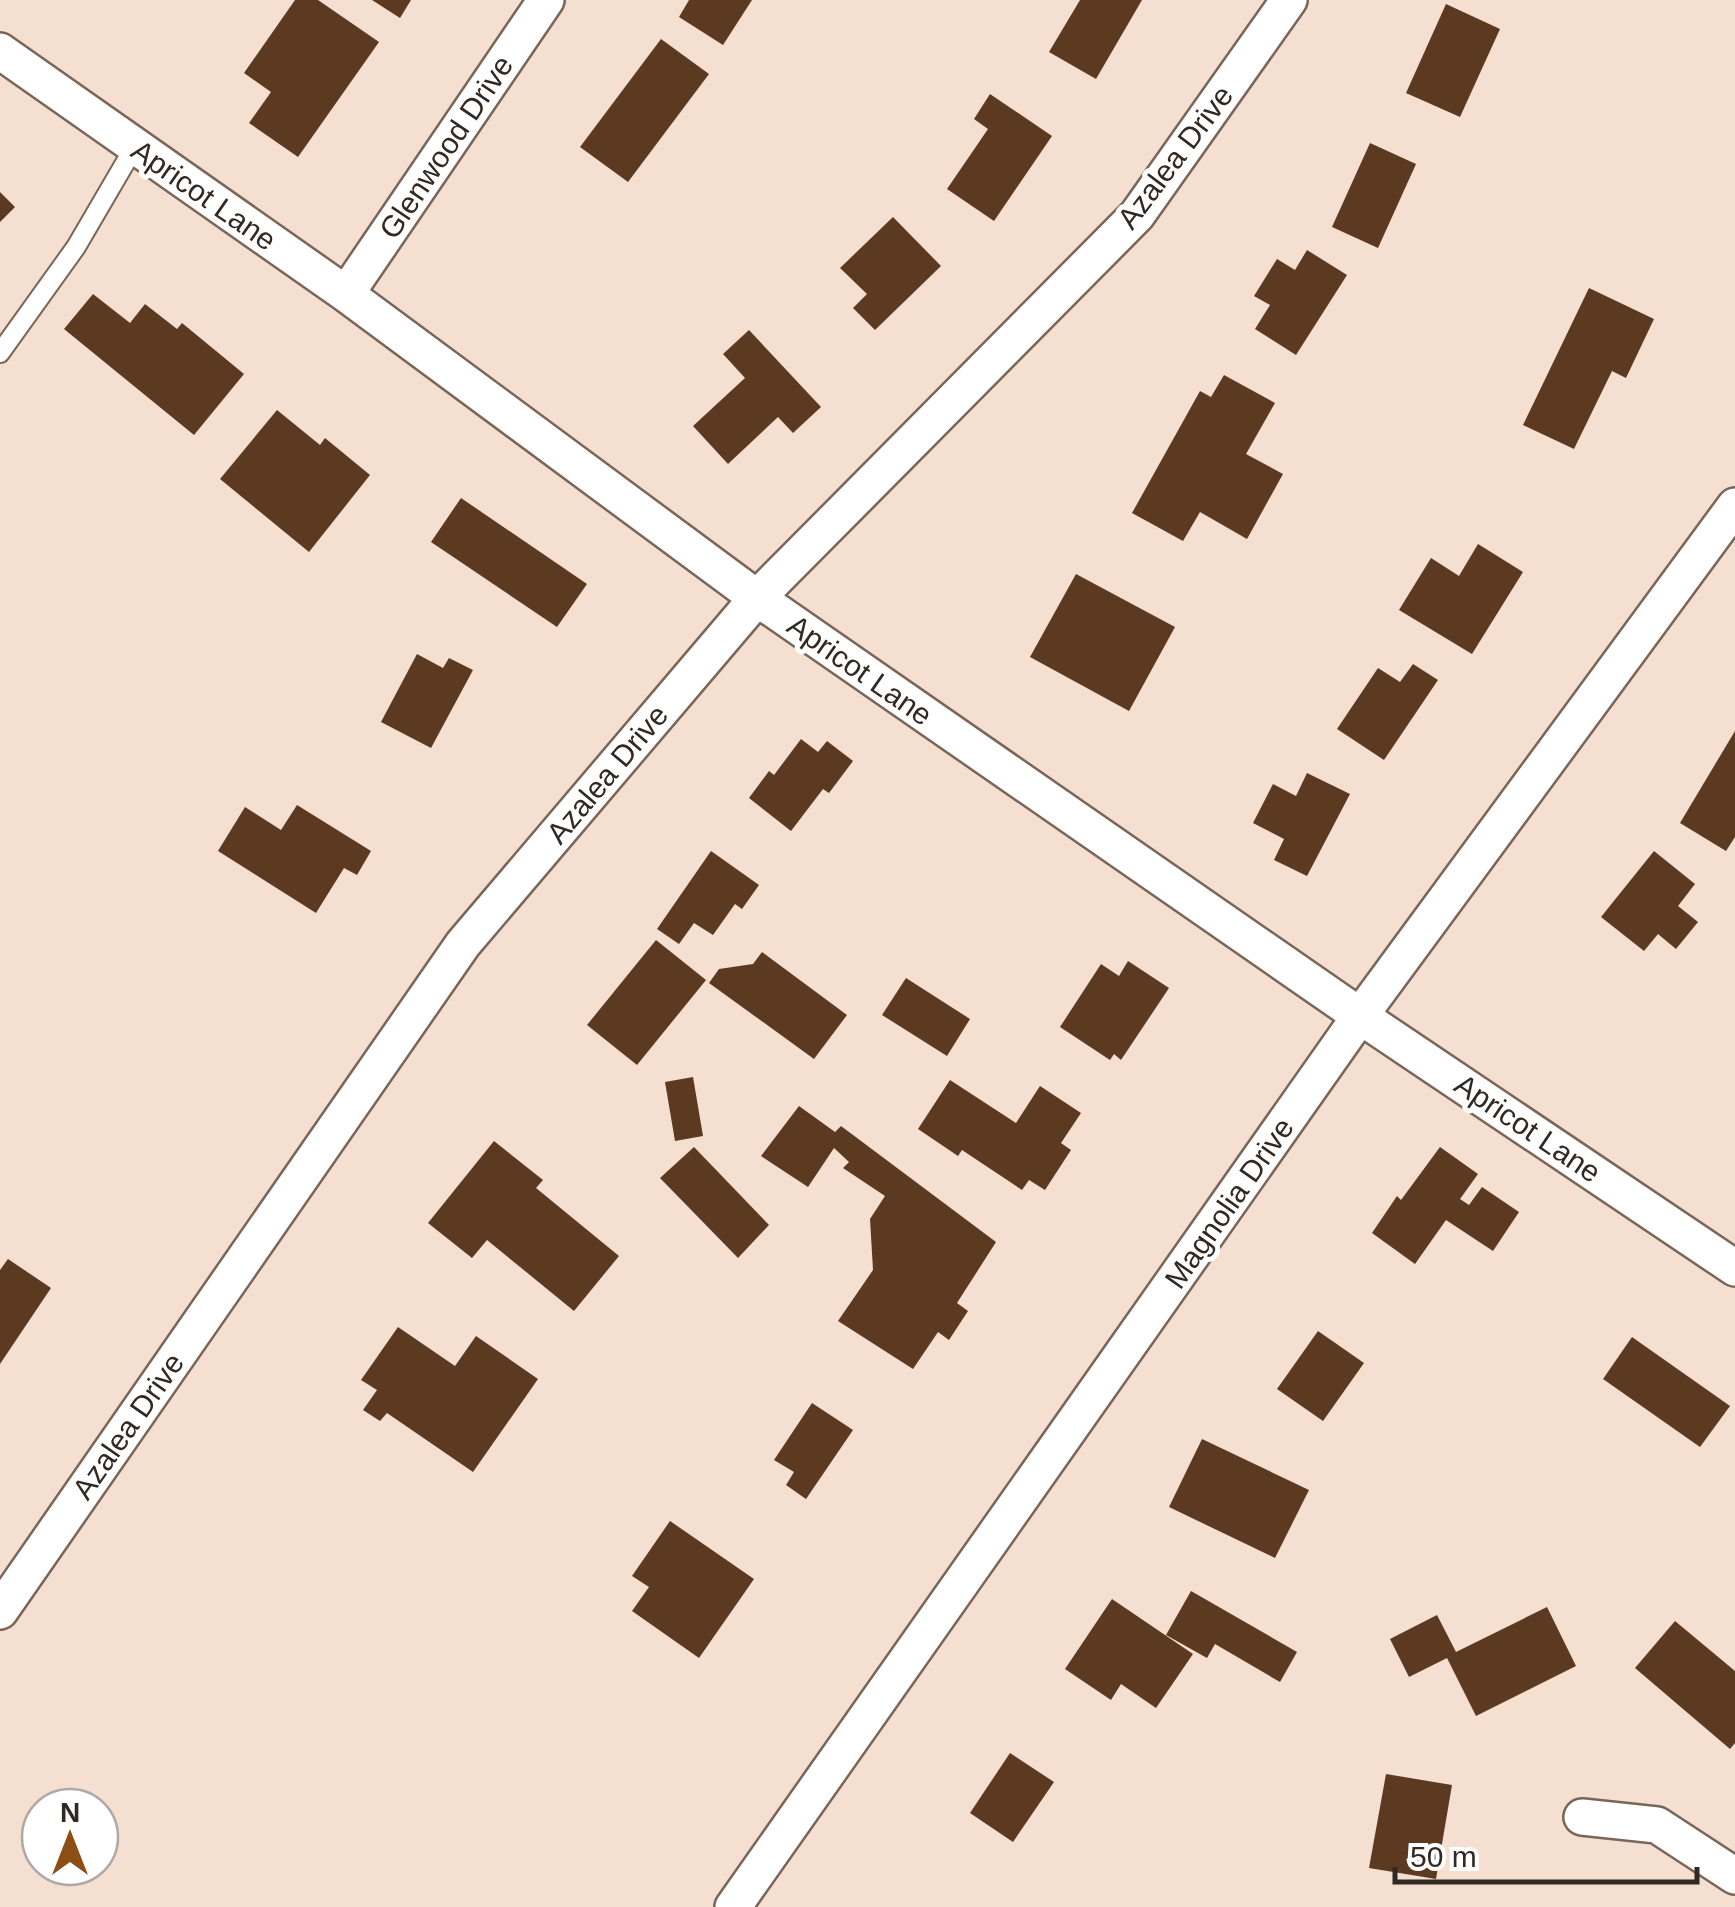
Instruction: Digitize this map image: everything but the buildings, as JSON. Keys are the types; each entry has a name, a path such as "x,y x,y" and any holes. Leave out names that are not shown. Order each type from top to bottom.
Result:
{"street":[{"name":"Glenwood Drive","path":"346,294 546,0"},
{"name":"Azalea Drive","path":"0,1610 463,944 757,598 1137,214 1289,0"},
{"name":"Apricot Lane","path":"0,51 346,294 757,598 1360,1016 1735,1268"},
{"name":"Magnolia Drive","path":"733,1907 1360,1016 1735,506"},
{"path":"1582,1817 1657,1825 1735,1876"}],"lane":[{"path":"0,353 76,247 135,146"}]}
